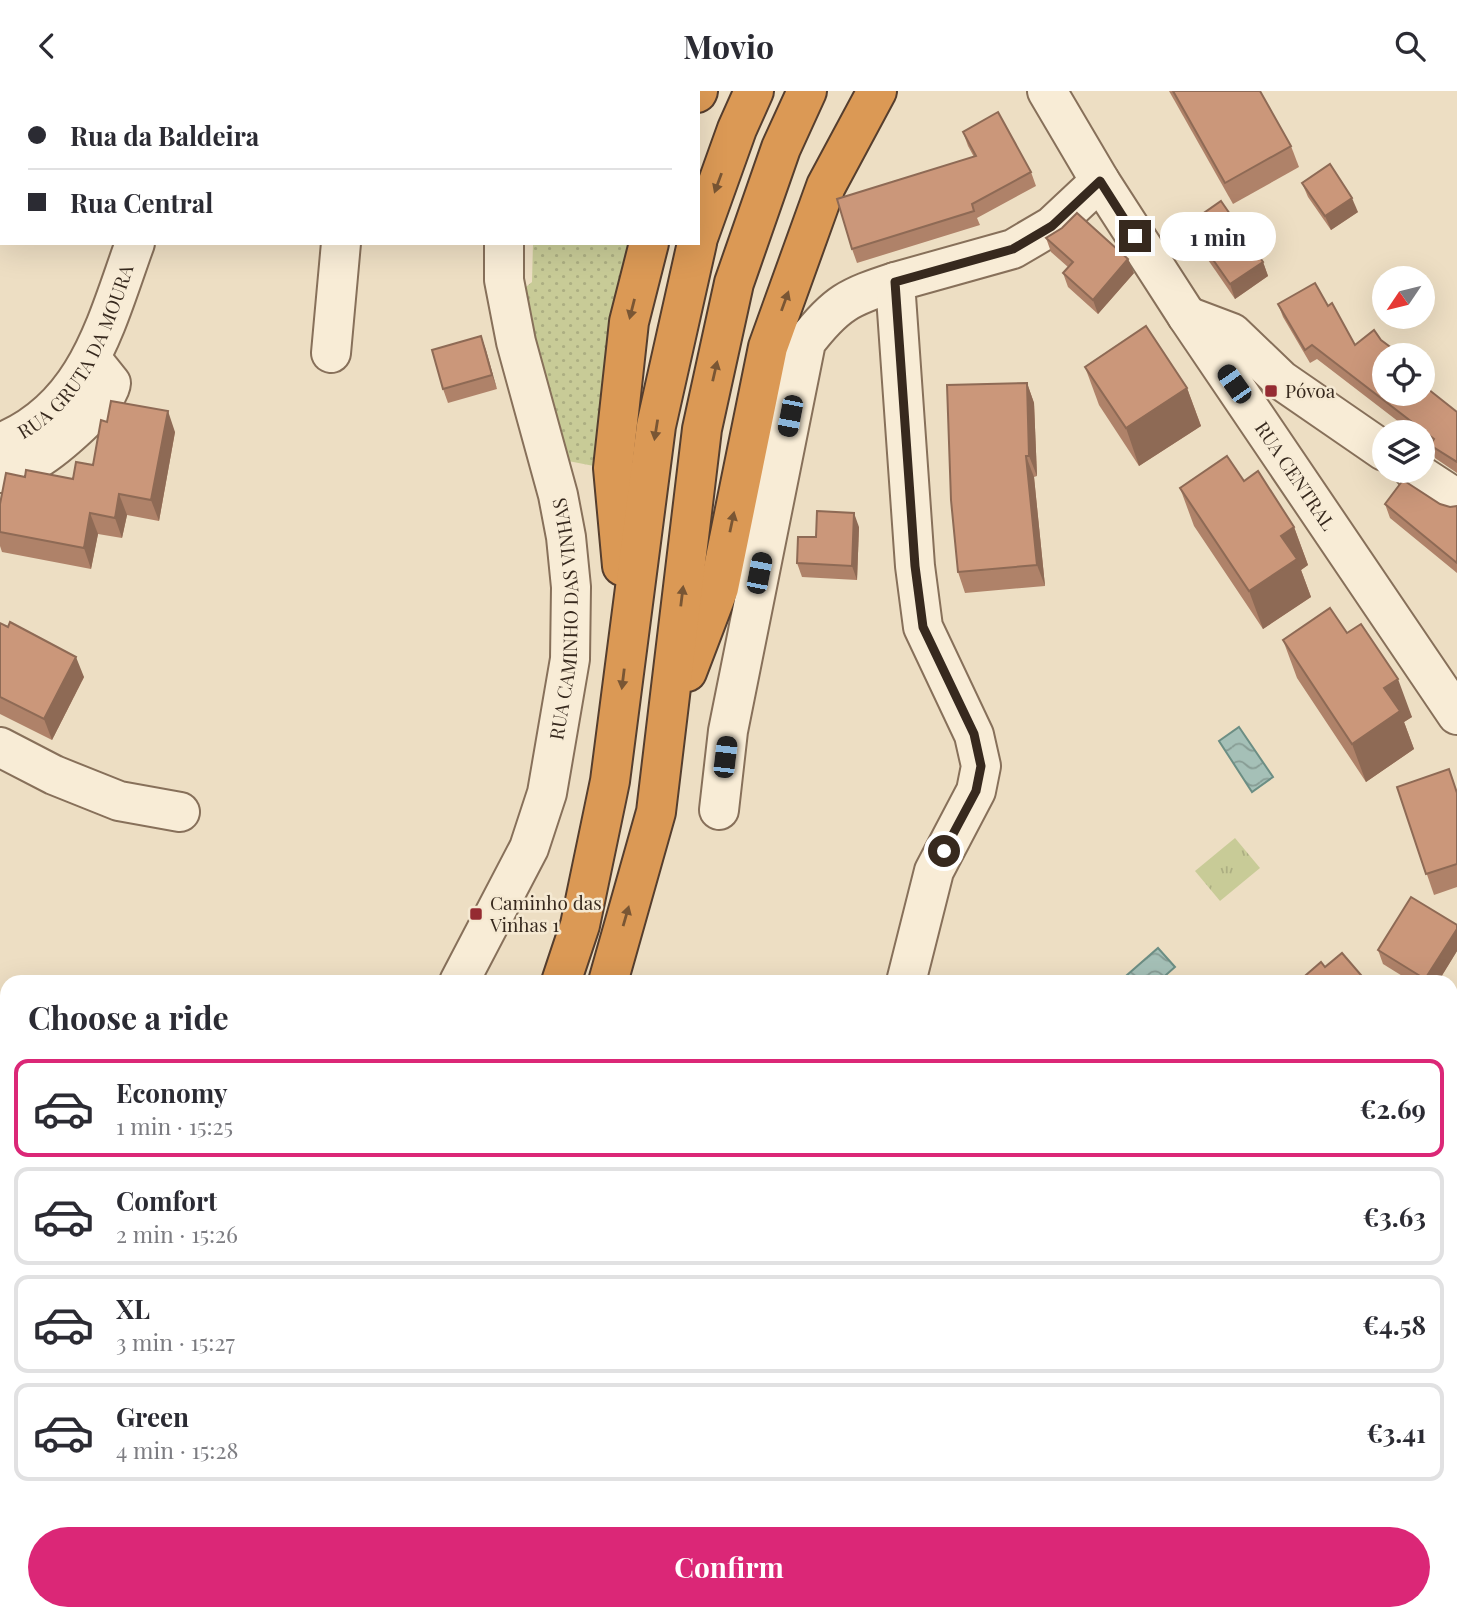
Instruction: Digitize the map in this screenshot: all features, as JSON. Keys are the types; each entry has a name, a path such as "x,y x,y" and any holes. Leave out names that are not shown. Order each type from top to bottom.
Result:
{"highway":[{"path":"700,232 737,129 754,91"},
{"path":"610,975 656,812 702,429 734,283 781,148 807,91"},
{"path":"666,726 719,588 768,348 827,186 877,91"},
{"path":"628,639 614,468 629,321 648,245"},
{"path":"563,975 580,926 610,781 656,426 697,245"}],"street":[{"name":"RUA CENTRAL","path":"1049,92 1100,181 1187,316 1445,672 1457,715"},
{"path":"719,810 728,731 806,342 825,317 854,295 1013,249 1052,226 1100,181"},
{"name":"RUA GRUTA DA MOURA","path":"0,443 20,435 48,415 71,391 91,358 134,245"},
{"path":"331,353 341,245"},
{"name":"RUA CAMINHO DAS VINHAS","path":"463,975 533,837 547,793 570,659 571,587 566,537 558,495 516,342 503,280 505,245"},
{"path":"895,282 915,566 923,627 974,734 981,766 976,791 934,871 908,975"},
{"path":"1187,316 1232,333 1281,380 1372,443"},
{"path":"0,473 35,460 60,441 111,391 111,383 91,358"},
{"path":"1433,483 1457,499"},
{"path":"0,747 54,775 119,801 180,812"}],"green space":[{"path":"533,245 628,245 602,385 594,466 563,460 521,291 532,282"},
{"path":"1235,838 1260,868 1220,901 1195,871"}],"water":[{"path":"1239,727 1273,777 1252,792 1219,741"},
{"path":"1158,948 1175,967 1166,975 1127,975"}],"building":[{"path":"1173,91 1260,91 1291,146 1225,183"},
{"path":"998,112 1031,172 972,204 974,211 852,249 837,199 976,156 963,132"},
{"path":"1330,164 1352,198 1325,216 1302,183"},
{"path":"1221,201 1263,262 1230,284 1188,224"},
{"path":"1077,213 1128,259 1093,300 1063,273 1073,262 1046,238 1062,228"},
{"path":"1315,283 1328,306 1332,303 1355,345 1374,330 1385,343 1372,343 1372,391 1312,345 1305,350 1278,304"},
{"path":"1146,326 1187,388 1126,428 1085,367"},
{"path":"481,336 492,375 443,389 432,350"},
{"path":"1027,383 1029,456 1026,456 1037,565 958,572 951,500 947,385"},
{"path":"1435,395 1457,412 1457,462 1435,448 1435,420 1409,420 1391,406 1435,406"},
{"path":"111,401 168,411 151,500 119,494 115,518 90,513 84,548 0,532 0,504 6,473 25,477 26,470 73,479 76,462 93,465 101,420 107,422"},
{"path":"1227,456 1244,481 1258,471 1294,527 1281,536 1297,559 1249,591 1180,488"},
{"path":"1401,483 1408,483 1440,504 1457,506 1457,563 1385,504"},
{"path":"817,511 854,513 852,566 797,563 798,537 816,537"},
{"path":"1330,608 1347,633 1361,624 1398,679 1384,688 1400,711 1352,744 1283,640"},
{"path":"10,622 76,657 44,719 0,697 0,623 8,627"},
{"path":"1449,769 1457,793 1457,864 1426,874 1397,787"},
{"path":"1411,897 1457,925 1428,975 1419,975 1378,950"},
{"path":"1342,953 1361,975 1306,975 1321,962 1325,967"}],"place":[{"name":"Póvoa","path":"1271,391"},
{"name":"Caminho das Vinhas 1","path":"476,914"}],"route":[{"path":"944,851 976,791 981,766 974,734 923,627 915,566 895,282 1013,249 1052,226 1100,181 1135,236"}]}
